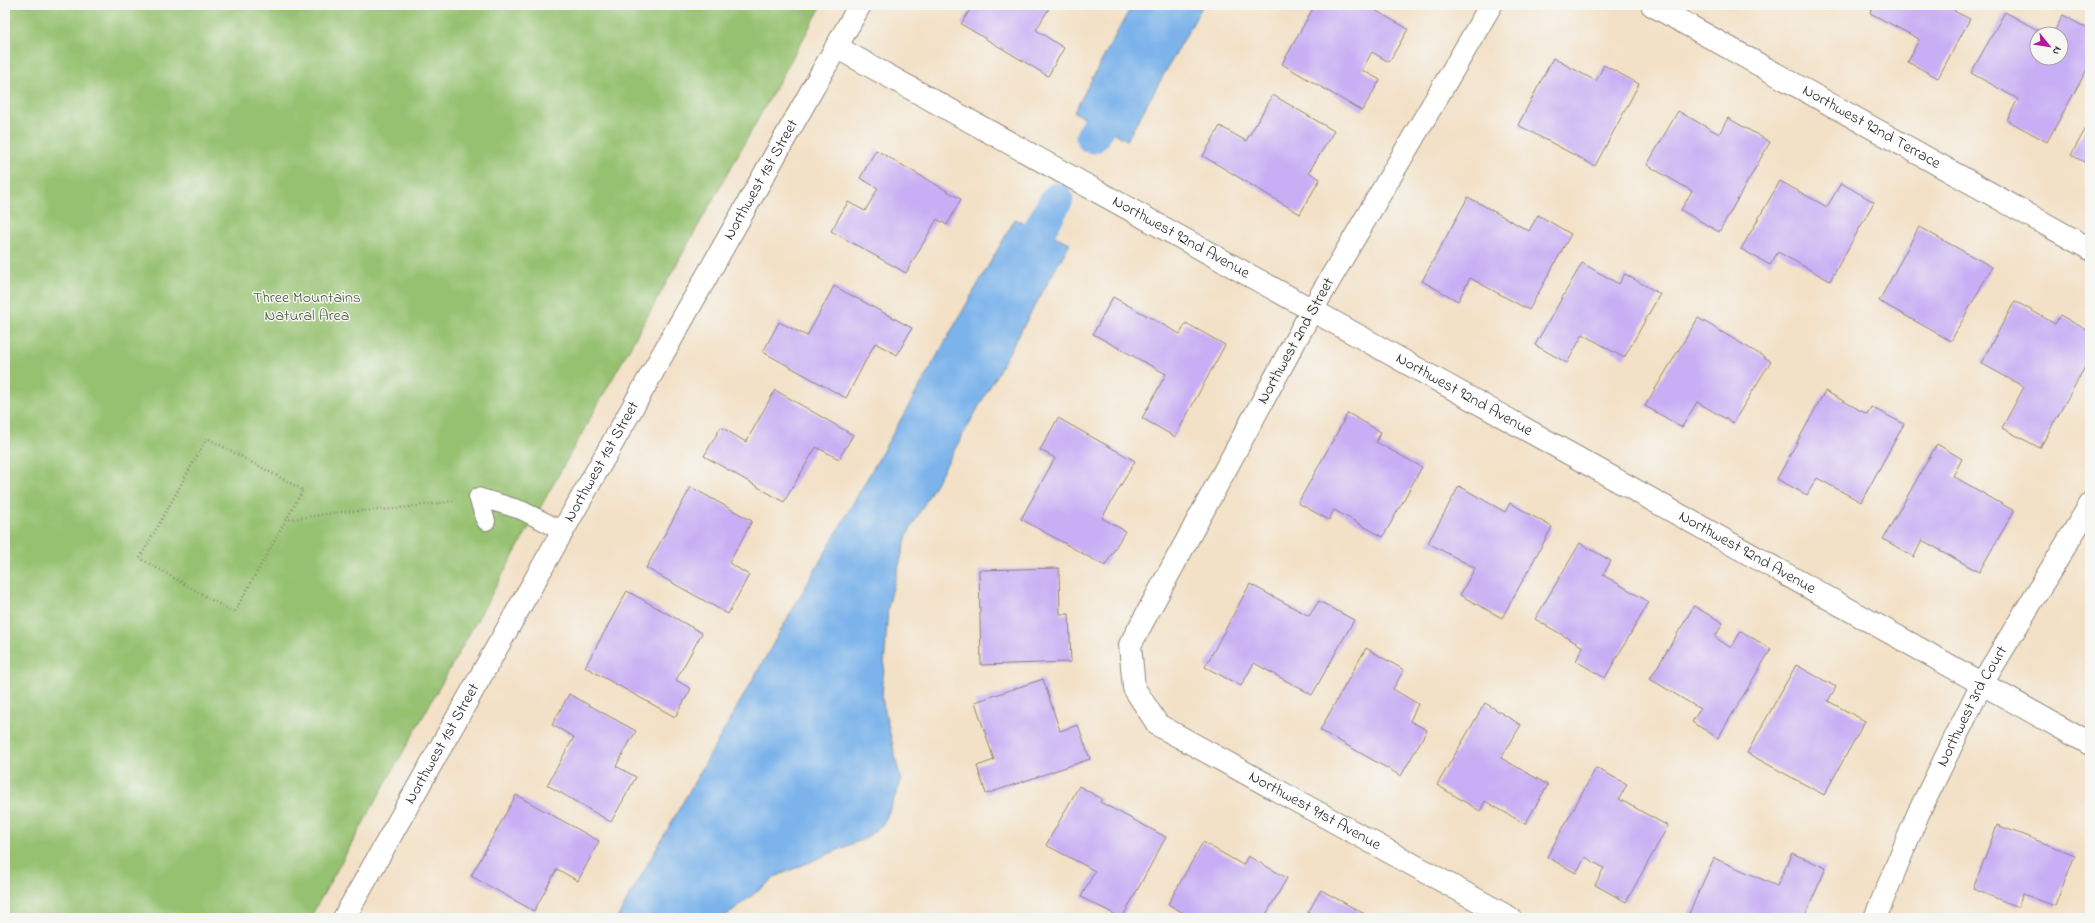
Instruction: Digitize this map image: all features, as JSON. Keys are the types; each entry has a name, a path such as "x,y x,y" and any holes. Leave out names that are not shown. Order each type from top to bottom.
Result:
{"street":[{"name":"Northwest 1st Street","path":"344,918 860,5"},
{"name":"Northwest 2nd Street","path":"1134,688 1130,645 1312,310 1491,5"},
{"name":"Northwest 92nd Terrace","path":"1652,5 2090,249"},
{"name":"Northwest 92nd Avenue","path":"836,47 1312,310 1981,685 2090,744"},
{"name":"Northwest 3rd Court","path":"1875,918 1918,814 1981,685 2090,505"},
{"name":"Northwest 91st Avenue","path":"1134,688 1158,725 1510,918"}],"lane":[{"path":"478,497 521,510 563,532"},
{"path":"478,497 486,521"}],"path":[{"path":"207,438 303,490 286,520 234,613 140,558 207,438"},
{"path":"286,520 339,512 440,504 478,497"}],"green space":[{"name":"Three Mountains Natural Area","path":"5,5 822,5 310,918 5,918"}],"water":[{"path":"1132,5 1203,5 1127,140 1074,112"},
{"path":"1015,219 1070,243 907,535 888,607 882,698 901,782 884,823 866,838 777,876 723,918 617,918"}],"building":[{"path":"973,5 1051,5 1036,30 1064,48 1048,76 961,24"},
{"path":"1315,5 1366,5 1408,29 1389,62 1372,52 1362,70 1380,80 1362,111 1282,64"},
{"path":"1874,5 1958,5 1954,11 1970,19 1938,78 1908,62 1919,39 1870,13"},
{"path":"2005,12 2030,26 2029,26 2029,66 2069,66 2069,26 2057,26 2063,15 2090,30 2090,64 2047,142 2007,120 2018,99 1971,73"},
{"path":"1553,58 1596,81 1604,65 1639,84 1595,166 1518,125"},
{"path":"1273,95 1334,131 1309,172 1320,179 1300,214 1203,156 1220,126 1246,141"},
{"path":"1678,111 1719,134 1728,118 1770,142 1719,232 1681,210 1692,191 1647,165"},
{"path":"2090,121 2090,165 2071,155"},
{"path":"876,150 961,199 947,225 937,219 906,273 831,231 848,202 865,211 878,188 860,178"},
{"path":"1780,181 1827,207 1841,183 1874,202 1830,281 1778,252 1770,265 1741,249"},
{"path":"1468,197 1529,231 1538,215 1571,234 1529,310 1470,278 1458,301 1422,281"},
{"path":"1919,227 1992,267 1951,341 1879,301"},
{"path":"1582,263 1619,284 1625,274 1660,294 1624,358 1583,334 1567,363 1535,345"},
{"path":"834,286 912,328 897,355 875,343 846,398 763,352 779,322 807,336"},
{"path":"1113,297 1180,334 1186,323 1225,345 1175,437 1142,418 1166,374 1093,334"},
{"path":"2015,301 2055,324 2060,315 2090,332 2090,358 2040,448 2002,428 2024,387 1981,363"},
{"path":"1698,318 1771,361 1733,423 1697,402 1682,427 1645,406"},
{"path":"775,390 853,435 839,459 816,447 784,502 704,456 721,427 746,442"},
{"path":"1825,391 1867,414 1871,407 1904,424 1861,502 1817,478 1807,495 1777,479"},
{"path":"1348,413 1381,432 1376,442 1422,467 1383,537 1334,510 1329,520 1298,503"},
{"path":"1058,418 1135,461 1102,518 1125,531 1105,566 1021,519 1055,458 1040,450"},
{"path":"1937,444 1962,459 1953,476 2014,511 1979,572 1922,540 1914,557 1883,539"},
{"path":"1459,486 1505,512 1510,503 1552,527 1502,618 1460,595 1475,568 1428,543"},
{"path":"691,487 752,521 729,563 749,575 728,614 646,568"},
{"path":"1580,543 1611,561 1603,575 1649,602 1605,678 1576,661 1583,647 1535,619"},
{"path":"1059,568 1060,614 1069,614 1071,662 981,665 979,570"},
{"path":"1250,584 1309,616 1319,601 1354,620 1312,695 1254,663 1241,686 1205,667"},
{"path":"627,591 702,633 676,680 691,689 675,717 585,667"},
{"path":"1694,606 1723,623 1715,637 1731,648 1741,631 1771,649 1718,738 1692,722 1700,709 1650,679"},
{"path":"1366,648 1404,670 1393,689 1418,704 1410,721 1427,730 1401,776 1320,730"},
{"path":"1796,665 1836,687 1828,701 1865,721 1824,795 1747,753"},
{"path":"1043,679 1060,731 1078,725 1090,759 986,794 977,766 994,760 975,702"},
{"path":"569,694 636,731 616,766 636,777 611,822 547,785 574,737 552,725"},
{"path":"1485,703 1521,725 1501,758 1548,785 1525,824 1485,801 1480,811 1437,785"},
{"path":"1596,768 1627,784 1619,799 1668,826 1626,902 1595,885 1604,868 1585,857 1576,873 1547,857"},
{"path":"1079,786 1102,799 1100,802 1166,837 1122,918 1081,897 1095,871 1046,845"},
{"path":"516,795 599,841 578,881 557,869 534,911 471,876"},
{"path":"1997,825 2075,855 2055,906 2023,894 2018,907 1973,889"},
{"path":"1203,842 1243,865 1248,856 1287,878 1264,918 1192,918 1168,904"},
{"path":"1792,853 1826,868 1804,918 1687,918 1714,858 1777,886"},
{"path":"1321,890 1372,918 1305,918"}],"waterway":[{"path":"1092,137 1121,86"},
{"path":"1017,269 1057,199"}]}
